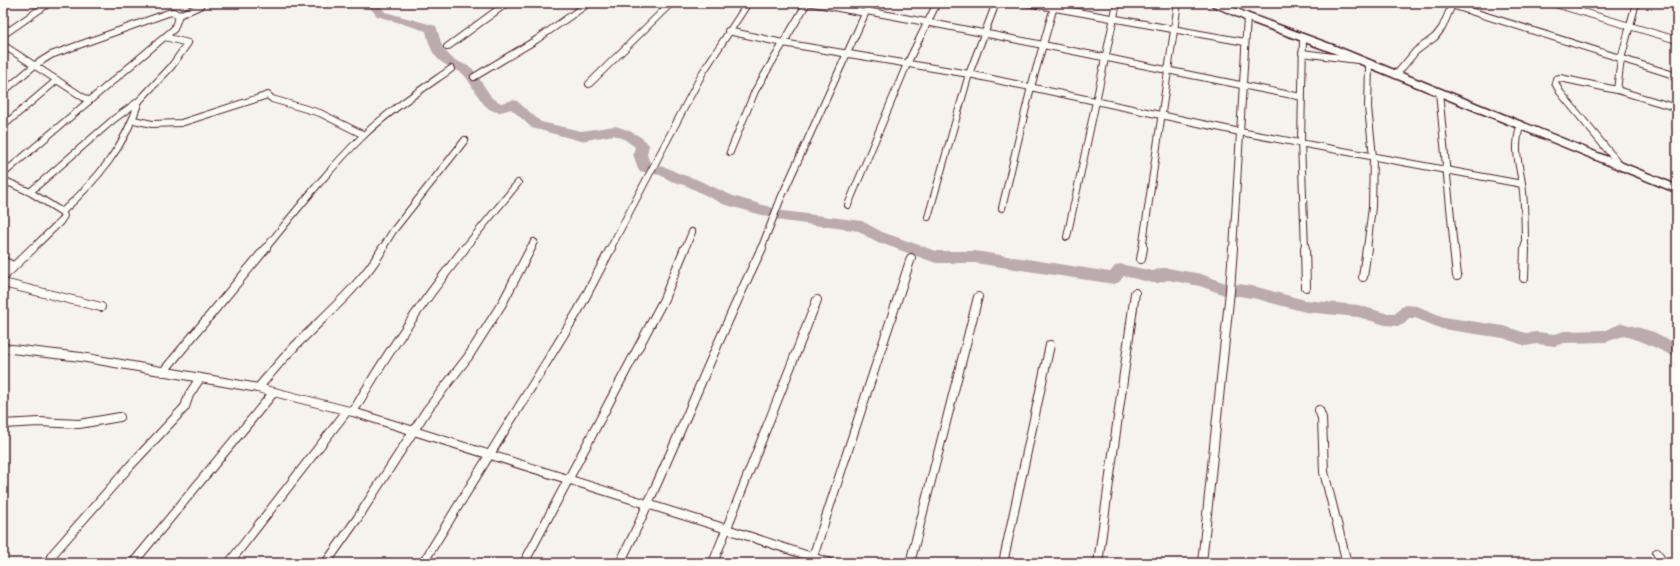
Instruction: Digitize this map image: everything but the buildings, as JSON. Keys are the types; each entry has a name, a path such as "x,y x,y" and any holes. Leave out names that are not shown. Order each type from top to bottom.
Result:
{"street":[{"path":"3,35 48,3"},
{"path":"3,174 174,29 179,15 200,6 202,3"},
{"path":"447,47 507,3"},
{"path":"474,78 536,40 589,3"},
{"path":"589,84 671,3"},
{"path":"423,563 578,311 703,72 728,31 748,3"},
{"path":"730,152 755,91 807,3"},
{"path":"812,3 985,32 1243,86 1302,96"},
{"path":"620,563 649,504 732,309 764,243 781,198 793,175 846,53 870,3"},
{"path":"848,206 907,64 937,3"},
{"path":"928,217 969,74 996,3"},
{"path":"1027,3 1054,5 1113,19 1245,42"},
{"path":"1066,237 1097,101 1116,3"},
{"path":"1141,259 1178,3"},
{"path":"1215,3 1223,5 1247,17 1370,64 1677,189"},
{"path":"1445,3 1677,76"},
{"path":"1552,3 1677,40"},
{"path":"1617,90 1621,59 1636,3"},
{"path":"1002,208 1031,87 1054,5"},
{"path":"1396,75 1416,51 1435,37 1442,28 1452,5"},
{"path":"3,92 35,65 51,55 168,13 173,12 179,15"},
{"path":"1202,563 1230,291 1247,17"},
{"path":"3,24 8,31"},
{"path":"728,31 783,43 969,74 1162,114 1240,132 1301,142 1373,157 1522,184"},
{"path":"30,192 114,120 139,101 171,67 188,43 165,37"},
{"path":"1303,38 1301,142 1306,287"},
{"path":"3,45 89,101"},
{"path":"1302,53 1359,60"},
{"path":"1363,278 1372,207 1373,157 1368,107 1370,64"},
{"path":"163,372 251,267 308,194 364,135 412,95 451,69"},
{"path":"1620,166 1560,92 1555,82 1556,79 1560,78 1617,90 1677,108"},
{"path":"3,126 57,80"},
{"path":"1439,92 1457,276"},
{"path":"134,120 152,124 181,123 268,95 272,99 320,113 364,135"},
{"path":"62,212 96,180 124,139 134,120 139,101"},
{"path":"1520,125 1516,142 1516,156 1522,184 1525,226 1524,278"},
{"path":"258,388 296,345 355,287 376,260 393,230 465,140"},
{"path":"3,180 30,192 62,212 64,216 60,222 3,277"},
{"path":"229,563 350,411 405,327 460,253 518,183"},
{"path":"524,563 664,299 692,232"},
{"path":"326,563 357,519 427,410 472,351 503,302 534,242"},
{"path":"812,560 911,258"},
{"path":"3,261 13,266"},
{"path":"3,283 101,307"},
{"path":"1098,563 1135,293"},
{"path":"910,563 978,297"},
{"path":"713,563 817,300"},
{"path":"1002,563 1050,346"},
{"path":"3,348 81,357 258,388 350,411 413,432 489,454 727,529 812,560 830,563"},
{"path":"48,563 52,555 119,478 185,406 189,395 200,378"},
{"path":"134,563 274,392"},
{"path":"1318,410 1322,418 1324,472 1347,563"},
{"path":"3,424 39,422 79,424 120,417"},
{"path":"1657,553 1663,563"}],"waterway":[{"path":"372,3 381,14 432,29 435,46 439,52 449,62 468,71 488,101 499,108 513,104 537,125 581,136 615,130 629,136 642,145 640,154 644,168 663,171 676,178 691,182 728,200 783,216 862,226 877,236 936,257 975,257 1114,278 1120,270 1153,277 1158,277 1161,274 1168,274 1201,280 1230,291 1239,290 1257,293 1305,306 1358,311 1385,319 1399,320 1406,311 1417,312 1442,323 1504,332 1526,340 1537,338 1555,340 1564,337 1606,336 1614,334 1622,329 1648,337 1677,351"}]}
